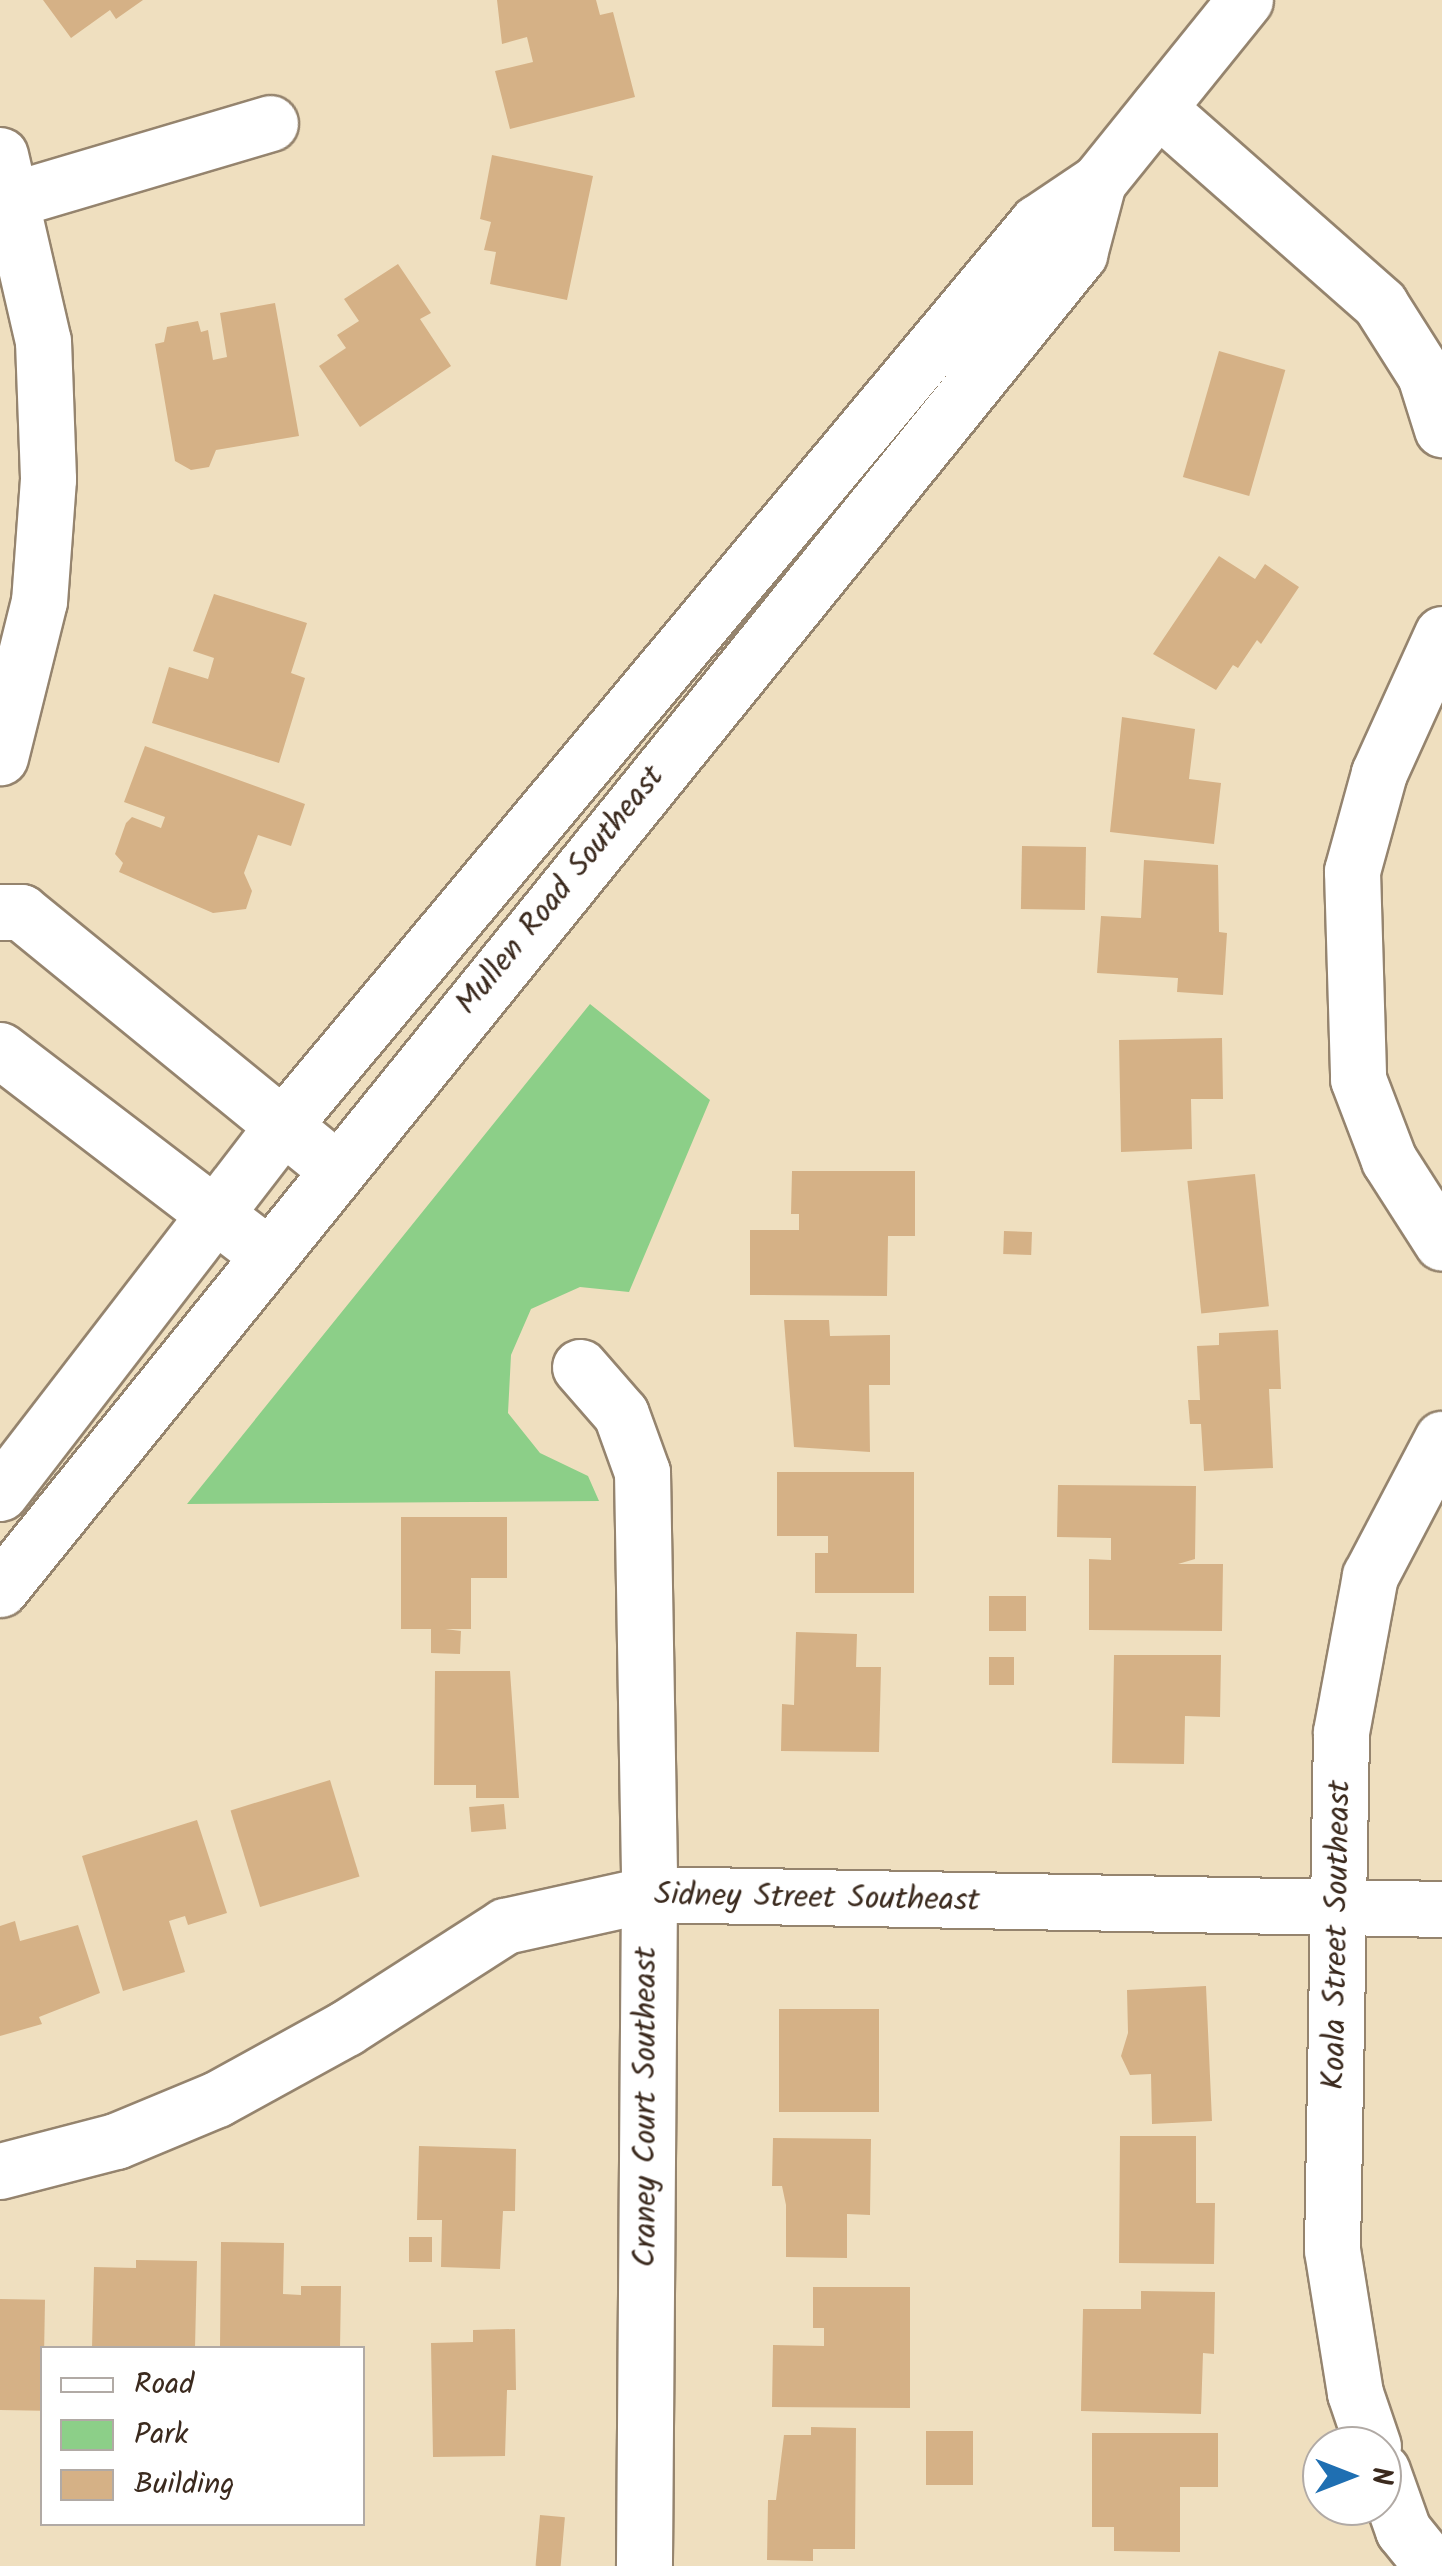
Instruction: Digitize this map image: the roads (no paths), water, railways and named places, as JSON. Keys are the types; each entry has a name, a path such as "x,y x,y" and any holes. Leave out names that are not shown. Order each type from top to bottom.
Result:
{"street":[{"name":"Mullen Road Southeast","path":"0,1493 283,1125 1036,223 1098,182 1245,0"},
{"path":"1158,108 1380,304 1425,375 1442,429"},
{"path":"0,757 39,602 48,479 43,341 7,177 270,123"},
{"name":"Mullen Road Southeast","path":"0,1589 334,1168 1079,254 1098,182"},
{"path":"1442,634 1379,773 1352,871 1358,1078 1389,1160 1442,1243"},
{"path":"0,912 21,912 334,1168"},
{"path":"0,1050 268,1255"},
{"name":"Craney Court Southeast","path":"580,1367 622,1414 642,1472 649,1894 644,2566"},
{"name":"Koala Street Southeast","path":"1366,2426 1354,2393 1332,2250 1341,1732 1370,1576 1442,1439"},
{"name":"Sidney Street Southeast","path":"0,2171 116,2141 217,2099 346,2028 505,1926 649,1894 1442,1909"},
{"path":"1402,2526 1432,2566"}]}
